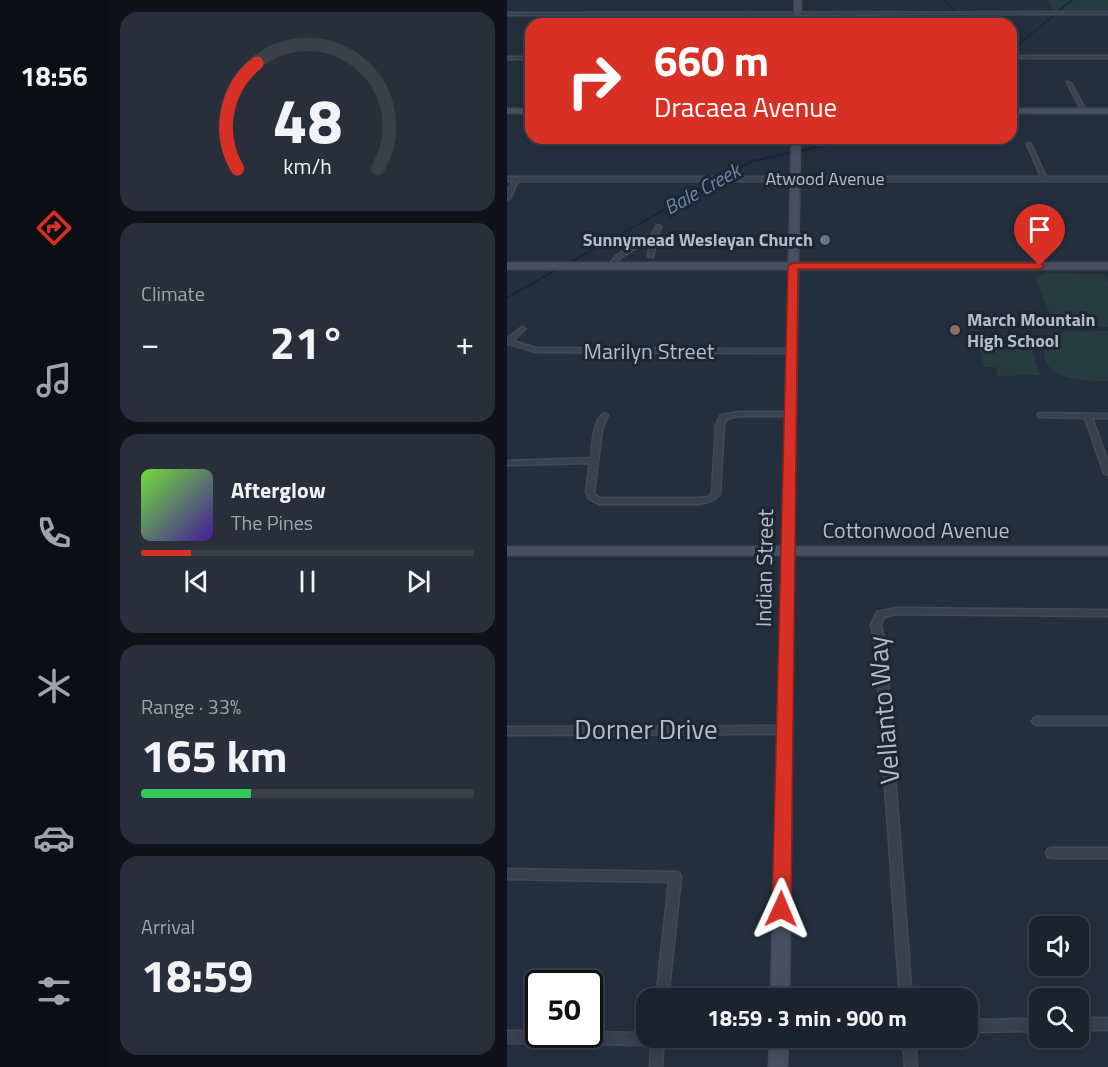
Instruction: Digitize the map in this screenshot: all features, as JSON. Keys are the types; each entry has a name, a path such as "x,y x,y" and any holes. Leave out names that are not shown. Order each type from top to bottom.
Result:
{"street":[{"path":"797,18 798,0"},
{"path":"902,13 903,18"},
{"path":"507,14 1108,13"},
{"path":"748,18 749,14"},
{"path":"849,14 850,18"},
{"path":"507,57 525,57"},
{"path":"1017,57 1108,57"},
{"path":"1069,83 1084,111"},
{"path":"507,111 525,111"},
{"path":"1017,111 1108,111"},
{"path":"1029,144 1044,179"},
{"name":"Indian Street","path":"780,988 796,147"},
{"name":"Atwood Avenue","path":"507,179 1108,179"},
{"path":"507,198 516,179"},
{"path":"610,267 618,256 657,231 652,253 630,249"},
{"path":"507,266 1108,266"},
{"path":"507,342 522,329"},
{"name":"Marilyn Street","path":"507,342 536,350 554,351 791,351"},
{"path":"604,415 598,430 590,492 592,497 599,501 710,499 716,494 717,487 721,420 731,415 790,414"},
{"path":"1042,415 1108,416"},
{"path":"1088,416 1108,473"},
{"path":"507,463 595,460"},
{"name":"Cottonwood Avenue","path":"507,551 1108,551"},
{"name":"Vellanto Way","path":"905,988 880,643 876,625 880,614 896,611 1108,613"},
{"path":"1038,721 1108,721"},
{"name":"Dorner Drive","path":"507,731 784,730"},
{"path":"1052,853 1108,853"},
{"path":"507,874 675,877 663,988"},
{"path":"1089,1024 1108,1024"},
{"path":"978,1026 1029,1025"},
{"path":"507,1037 636,1038"},
{"path":"656,1067 657,1048"},
{"path":"778,1067 779,1048"},
{"path":"910,1048 911,1067"}],"green space":[{"path":"1048,0 1108,0 1108,11 1054,11"},
{"path":"1044,273 1104,274 1108,283 1108,327 1055,328 1036,278"},
{"path":"1067,331 1108,331 1108,381 1075,379 1054,371 1048,365 1044,355 1045,342"},
{"path":"978,344 1030,344 1040,375 998,376 996,367 984,367"}],"waterway":[{"path":"944,0 964,18"},
{"name":"Bale Creek","path":"1017,46 1072,0"},
{"name":"Bale Creek","path":"567,264 752,161 828,144"},
{"name":"Bale Creek","path":"507,298 561,267"}],"place":[{"name":"Sunnymead Wesleyan Church","path":"825,240"},
{"name":"March Mountain High School","path":"955,330"}],"route":[{"path":"781,909 793,266 1040,266"}]}
